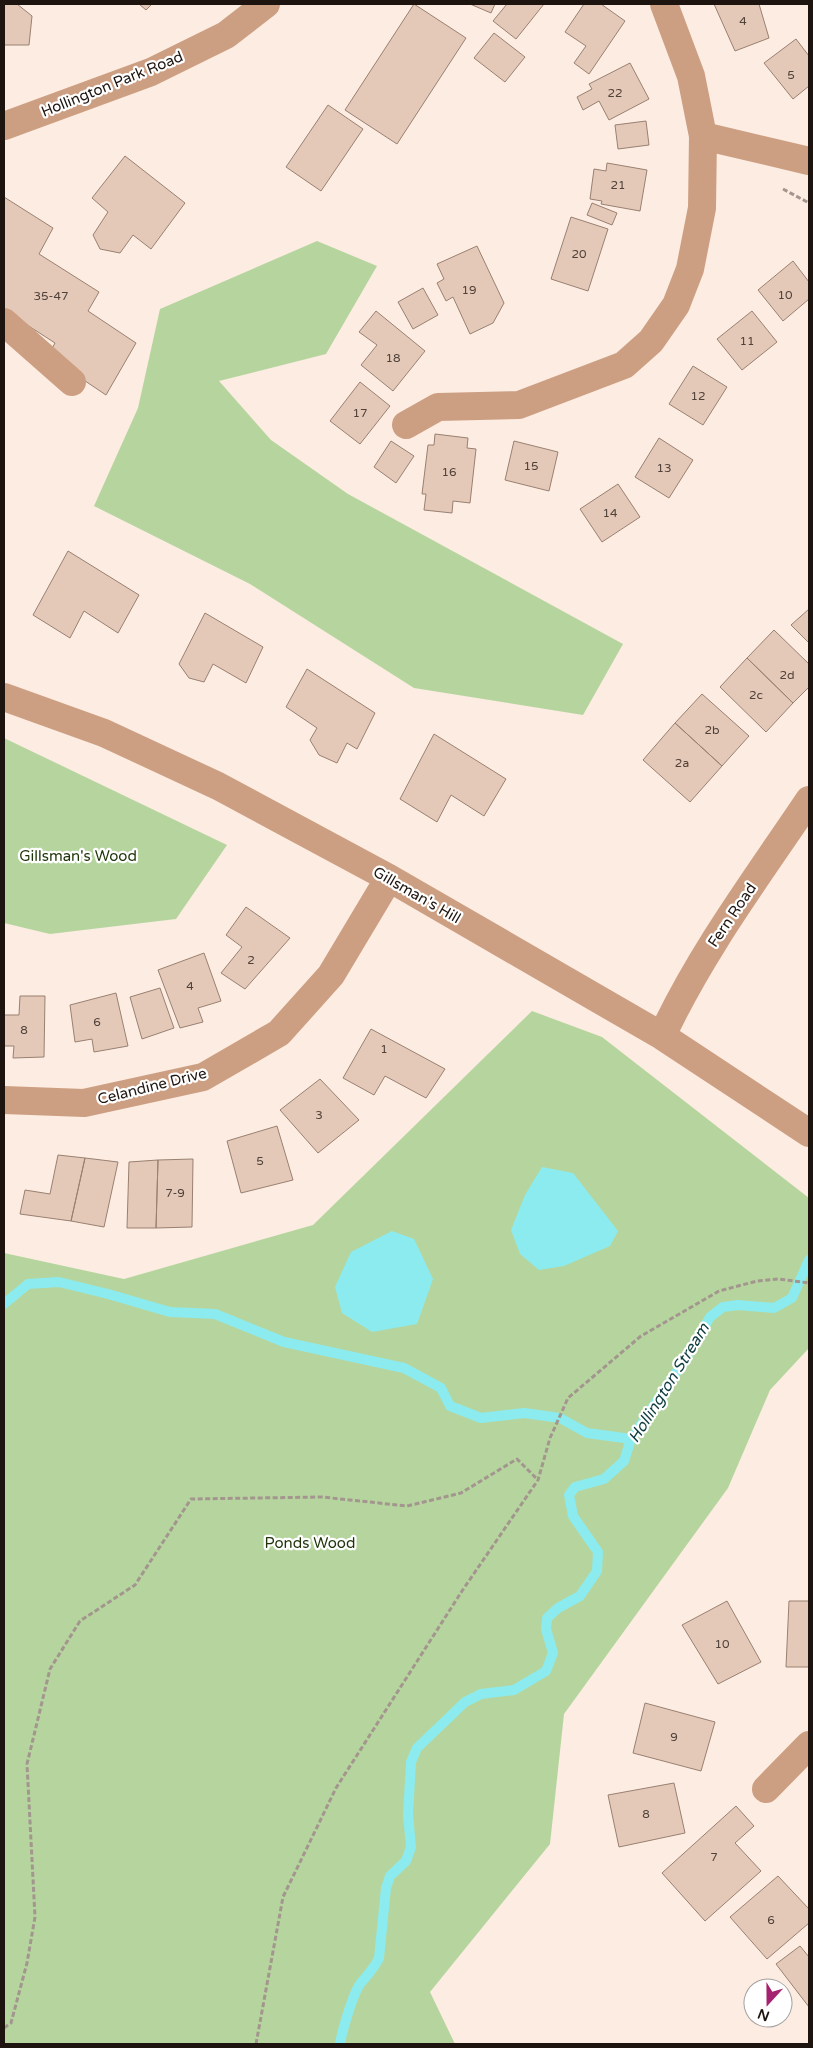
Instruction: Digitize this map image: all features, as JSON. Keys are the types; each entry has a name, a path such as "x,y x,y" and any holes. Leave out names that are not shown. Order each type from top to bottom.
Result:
{"street":[{"name":"Hollington Park Road","path":"4,126 151,72 226,36 266,4"},
{"path":"406,425 438,407 519,405 624,365 651,340 676,305 690,269 702,208 703,136 690,76 664,4"},
{"path":"703,136 809,161"},
{"path":"4,322 72,382"},
{"name":"Gillsman's Hill","path":"4,697 104,733 218,786 389,878 662,1036 809,1134"},
{"name":"Fern Road","path":"662,1036 675,1007 705,955 809,800"},
{"name":"Celandine Drive","path":"4,1100 84,1103 203,1077 279,1033 331,975 389,878"},
{"path":"766,1789 805,1758"}],"path":[{"path":"256,2044 282,1897 336,1788 462,1591 538,1480 550,1438 568,1398 640,1336 719,1292 756,1281 779,1279 809,1284"},
{"path":"4,2028 11,2023 14,2014 27,1963 35,1917 27,1764 50,1669 80,1621 134,1586 191,1499 322,1497 406,1506 461,1493 517,1459 538,1480"}],"green space":[{"path":"317,241 377,266 326,354 219,381 271,440 348,494 623,644 583,715 414,688 250,584 94,506 138,408 160,309"},
{"name":"Gillsman's Wood","path":"4,738 227,845 176,919 50,934 4,923"},
{"name":"Ponds Wood","path":"532,1011 602,1037 809,1198 809,1348 770,1390 728,1488 564,1714 550,1844 430,1992 455,2044 4,2044 4,1253 124,1279 313,1225"}],"water":[{"path":"542,1167 573,1173 618,1231 610,1246 564,1266 539,1270 520,1254 511,1230 525,1195"},
{"path":"392,1231 414,1239 433,1279 417,1324 372,1332 342,1313 335,1287 351,1252"}],"building":[{"path":"4,4 17,4 32,16 29,45 4,45"},
{"path":"139,4 152,4 146,10"},
{"path":"414,4 466,38 397,144 345,110"},
{"path":"470,4 495,4 491,13"},
{"path":"507,4 544,4 516,39 493,21"},
{"path":"584,4 601,4 625,21 589,74 574,63 586,46 565,32"},
{"path":"714,4 759,4 769,38 735,51"},
{"path":"494,33 525,57 505,82 474,58"},
{"path":"796,39 809,56 809,86 793,99 764,63"},
{"path":"630,63 649,99 609,120 599,101 583,110 577,97 592,89 589,84"},
{"path":"328,105 363,129 321,191 286,167"},
{"path":"646,121 649,145 618,149 615,125"},
{"path":"125,156 185,203 151,249 133,235 120,253 100,249 93,235 108,212 92,198"},
{"path":"607,163 647,170 640,211 601,204 602,201 590,199 594,169 606,171"},
{"path":"4,197 53,228 39,254 99,292 88,311 136,343 106,395 48,356 55,343 4,310"},
{"path":"592,203 617,213 612,225 587,215"},
{"path":"571,217 608,229 588,291 551,279"},
{"path":"477,246 504,303 493,323 470,334 453,297 446,301 437,283 444,279 437,264"},
{"path":"793,261 809,282 809,299 783,321 758,290"},
{"path":"423,288 438,315 413,329 398,302"},
{"path":"376,311 425,351 393,391 361,365 377,345 359,332"},
{"path":"752,311 777,342 742,370 717,339"},
{"path":"693,366 727,387 703,425 669,404"},
{"path":"360,382 390,406 360,444 330,421"},
{"path":"435,434 468,438 467,448 476,449 470,503 453,501 452,513 424,510 426,494 422,494 428,445 434,445"},
{"path":"659,438 693,460 669,498 635,477"},
{"path":"391,441 414,456 396,483 374,467"},
{"path":"514,441 558,452 549,491 505,480"},
{"path":"618,484 640,517 602,542 580,509"},
{"path":"68,551 139,595 118,633 84,611 70,638 33,615"},
{"path":"809,609 809,643 791,625"},
{"path":"205,613 263,647 246,683 213,664 204,682 189,678 179,664"},
{"path":"774,630 809,664 809,687 793,703 747,658"},
{"path":"747,658 793,703 766,732 720,687"},
{"path":"307,669 375,713 357,749 347,743 337,763 319,755 310,740 317,728 286,707"},
{"path":"702,694 749,736 722,766 675,723"},
{"path":"675,723 722,766 690,802 643,760"},
{"path":"434,734 506,779 484,816 451,795 437,822 400,799"},
{"path":"246,907 290,938 245,989 221,973 242,947 226,935"},
{"path":"204,953 221,1001 198,1008 203,1022 180,1028 158,970"},
{"path":"160,988 174,1028 142,1039 130,997"},
{"path":"116,993 128,1046 94,1052 92,1039 75,1042 70,1005"},
{"path":"20,996 45,996 44,1057 13,1058 14,1046 4,1046 4,1015 19,1015"},
{"path":"371,1029 445,1069 426,1098 385,1076 374,1095 343,1078"},
{"path":"320,1079 359,1120 318,1153 280,1110"},
{"path":"277,1126 293,1180 241,1193 227,1141"},
{"path":"58,1155 85,1158 71,1221 20,1214 25,1190 50,1194"},
{"path":"85,1158 118,1162 104,1227 71,1221"},
{"path":"193,1159 192,1227 156,1228 158,1160"},
{"path":"158,1160 156,1228 127,1228 129,1162"},
{"path":"727,1601 761,1662 718,1684 682,1625"},
{"path":"789,1601 809,1601 809,1667 786,1667"},
{"path":"645,1703 715,1722 701,1771 633,1753"},
{"path":"674,1783 685,1833 619,1847 608,1795"},
{"path":"736,1806 754,1826 735,1843 761,1871 705,1921 662,1873"},
{"path":"778,1876 809,1909 809,1923 767,1959 730,1917"},
{"path":"800,1946 809,1957 809,2007 793,1986 793,1978 787,1978 776,1964"}],"waterway":[{"name":"Hollington Stream","path":"340,2044 348,2013 357,1989 379,1958 386,1888 390,1876 406,1861 411,1847 408,1815 411,1762 417,1748 465,1702 481,1694 514,1690 546,1671 553,1653 546,1629 547,1618 558,1608 580,1596 597,1571 598,1552 573,1516 569,1495 575,1487 604,1479 624,1461 631,1439 684,1361 710,1317 723,1307 738,1305 774,1308 792,1298 809,1260"},
{"path":"4,1304 28,1284 59,1282 170,1312 215,1314 284,1342 404,1368 441,1388 450,1406 481,1418 524,1413 560,1418 587,1433 631,1439"}]}
